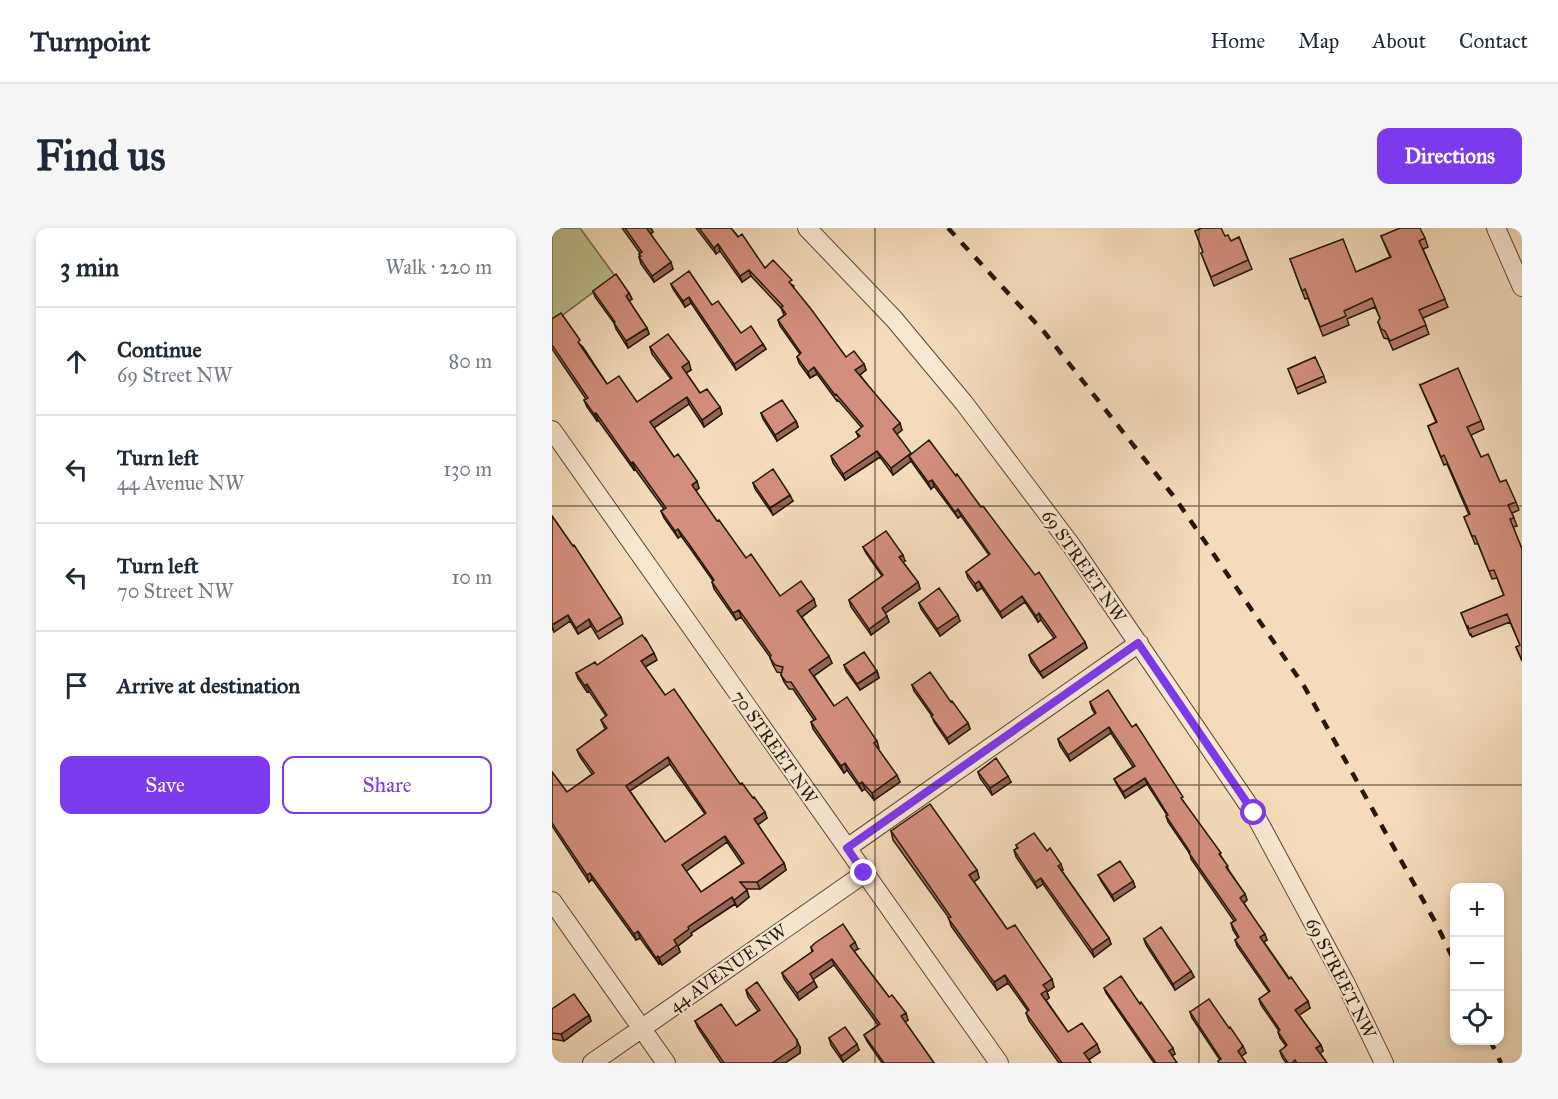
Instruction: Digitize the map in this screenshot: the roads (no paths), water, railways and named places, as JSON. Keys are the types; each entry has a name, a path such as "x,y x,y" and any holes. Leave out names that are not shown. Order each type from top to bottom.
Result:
{"street":[{"name":"69 STREET NW","path":"807,228 894,319 964,403 1071,544 1254,813 1346,982 1384,1063"},
{"path":"1496,228 1522,287"},
{"name":"70 STREET NW","path":"552,430 999,1063"},
{"path":"847,848 1138,643"},
{"name":"44 AVENUE NW","path":"592,1063 864,873"},
{"path":"552,900 666,1063"}],"railway":[{"path":"948,228 1045,333 1175,498 1304,686 1450,952"},
{"path":"1492,1045 1501,1063"}]}
